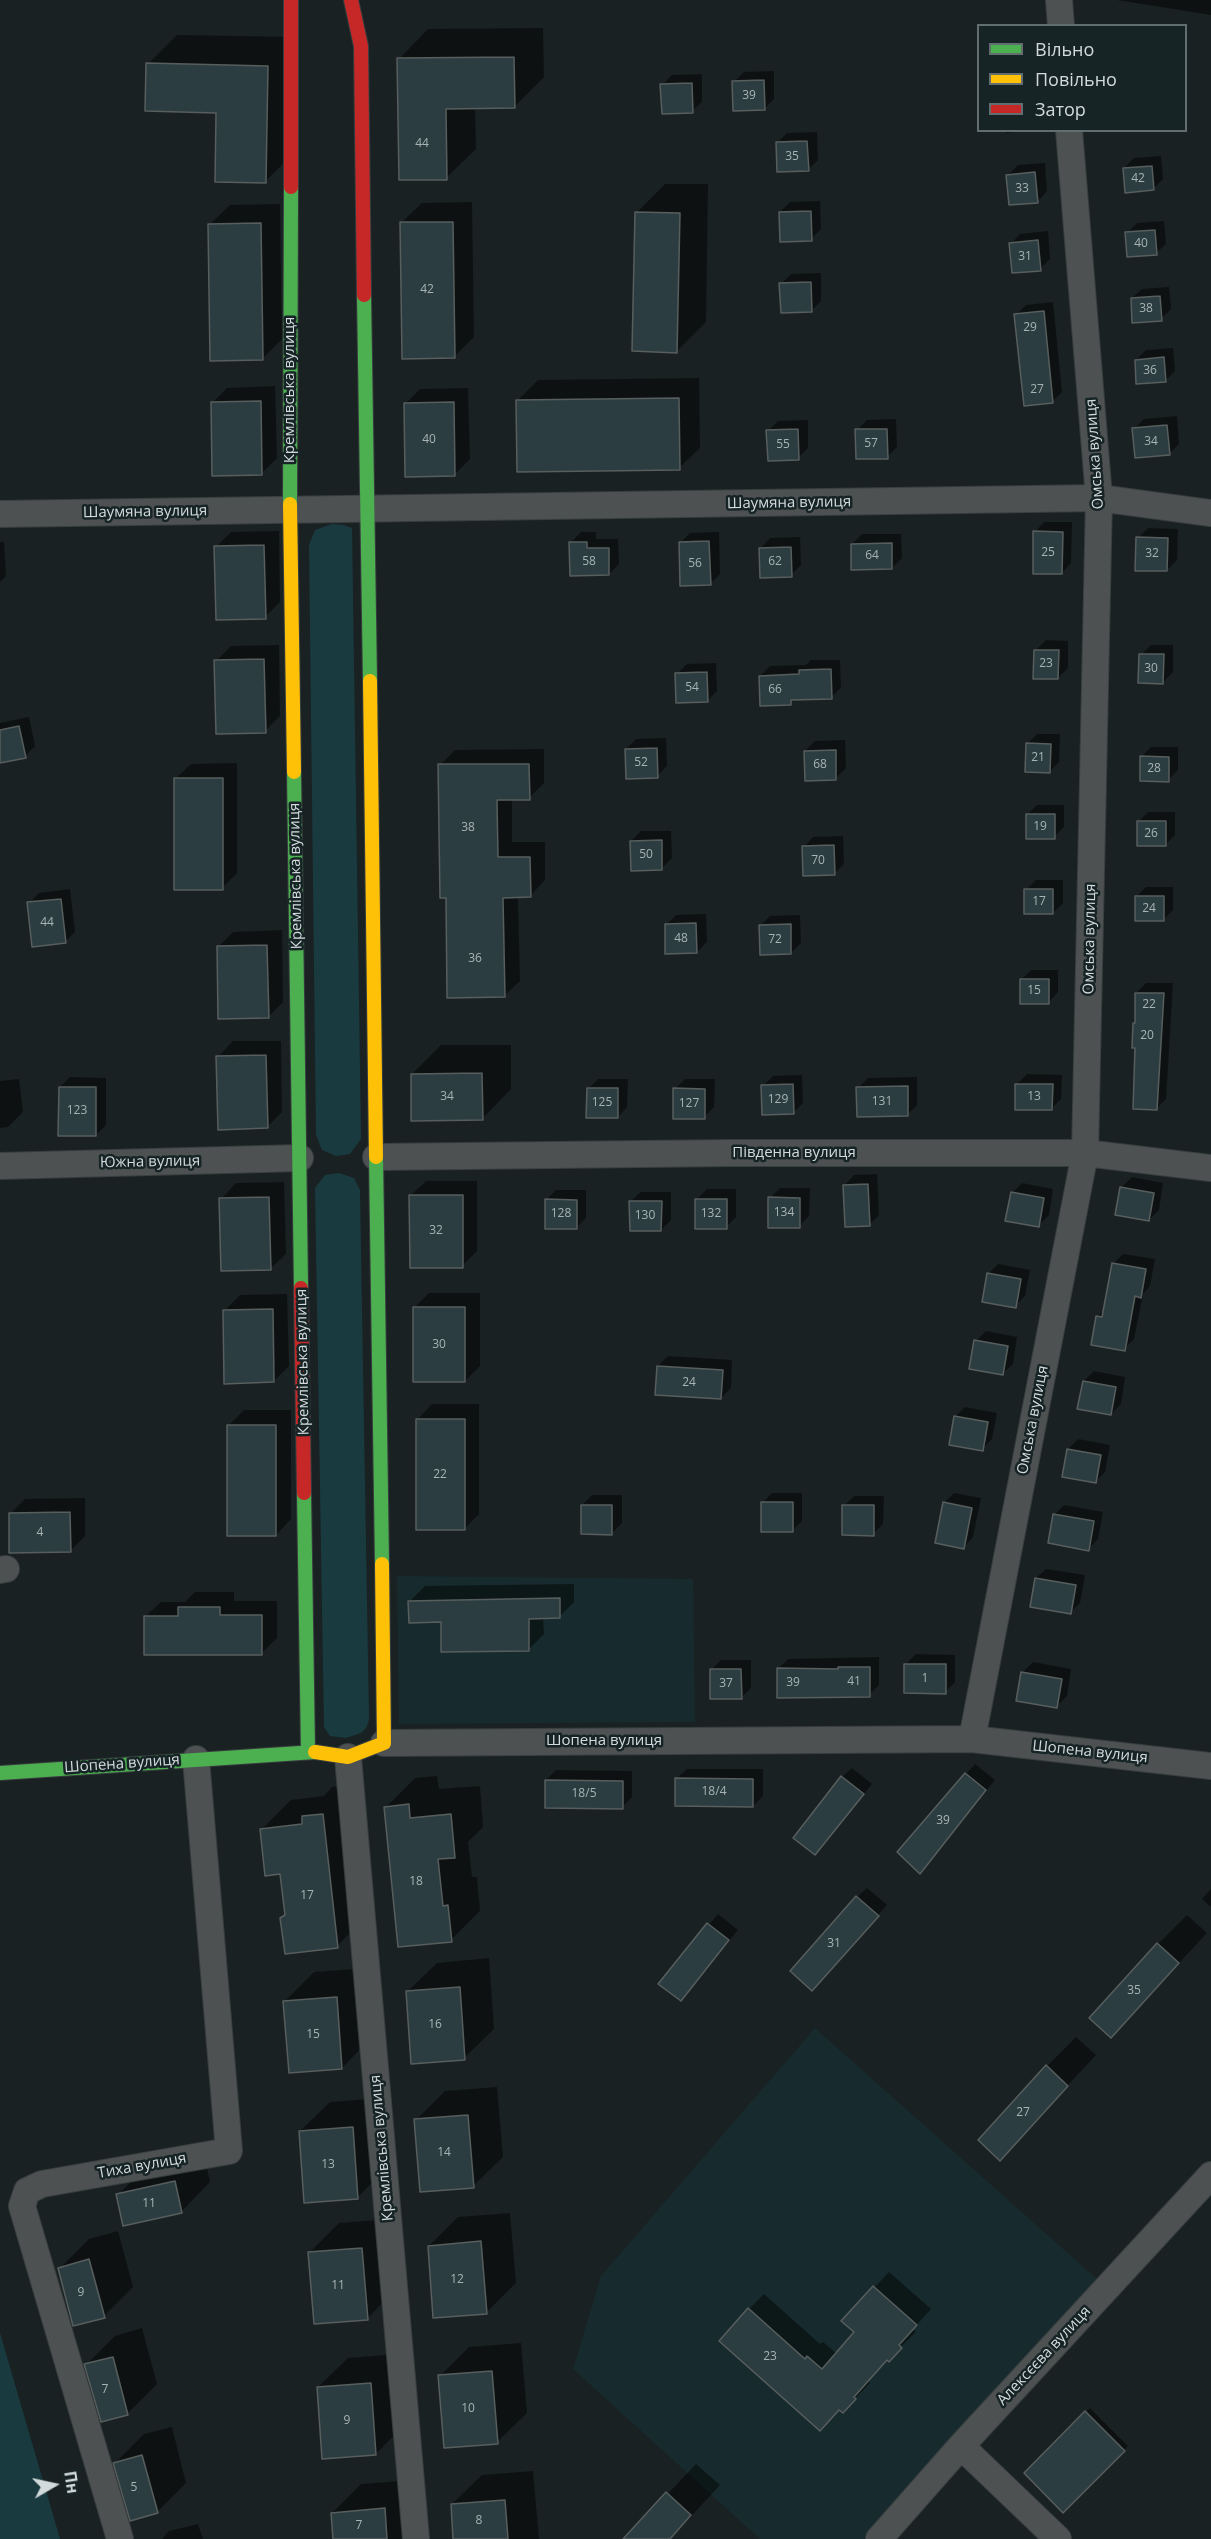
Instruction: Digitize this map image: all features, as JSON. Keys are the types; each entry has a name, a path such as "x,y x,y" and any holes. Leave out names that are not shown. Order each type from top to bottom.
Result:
{"street":[{"name":"Кремлівська вулиця","path":"291,0 290,510 308,1752"},
{"path":"351,0 361,46 384,1743"},
{"path":"1059,0 1061,24"},
{"name":"Омська вулиця","path":"972,1739 1085,1153 1099,498 1069,132"},
{"name":"Шаумяна вулиця","path":"0,514 1099,498 1211,513"},
{"name":"Південна вулиця","path":"376,1157 731,1153 1085,1153 1211,1168"},
{"name":"Южна вулиця","path":"0,1166 300,1158"},
{"name":"Шопена вулиця","path":"0,1773 308,1752 348,1756 384,1743 972,1739 1211,1766"},
{"name":"Кремлівська вулиця","path":"348,1756 416,2539"},
{"name":"Тиха вулиця","path":"120,2539 22,2206 27,2191 42,2184 229,2151 196,1759"},
{"name":"Алексєєва вулиця","path":"879,2539 961,2446 1211,2175"},
{"path":"961,2446 1058,2539"}],"shaded area":[{"path":"332,524 352,528 361,1139 350,1154 336,1156 322,1150 316,1135 309,545 315,530"},
{"path":"339,1173 354,1178 360,1190 369,1720 361,1733 346,1738 330,1736 324,1727 315,1188 325,1175"},
{"path":"397,1576 693,1579 695,1722 399,1724"},
{"path":"815,2028 1098,2280 864,2539 760,2539 573,2369 601,2276"},
{"path":"0,2333 60,2539 0,2539"}],"building":[{"path":"514,57 515,108 446,109 447,180 399,180 397,58"},
{"path":"146,63 268,66 266,183 215,182 216,113 145,111"},
{"path":"764,80 765,110 733,111 732,81"},
{"path":"692,83 693,113 662,114 660,84"},
{"path":"807,141 809,171 777,172 776,142"},
{"path":"1152,166 1154,190 1125,193 1123,168"},
{"path":"1035,172 1038,203 1009,205 1006,175"},
{"path":"811,211 812,241 780,242 779,212"},
{"path":"635,212 680,213 677,353 632,351"},
{"path":"400,222 453,222 455,358 402,359"},
{"path":"261,223 263,360 210,361 208,224"},
{"path":"1155,230 1157,255 1127,257 1125,232"},
{"path":"1038,240 1041,271 1012,273 1009,243"},
{"path":"811,282 812,312 781,313 779,283"},
{"path":"1160,296 1162,321 1132,323 1131,298"},
{"path":"1044,311 1053,403 1024,406 1014,314"},
{"path":"1164,357 1166,382 1136,384 1135,360"},
{"path":"679,398 680,470 517,472 516,400"},
{"path":"261,401 262,475 212,476 211,402"},
{"path":"454,402 455,476 405,477 404,403"},
{"path":"1167,425 1170,455 1135,458 1132,428"},
{"path":"798,429 799,460 768,461 766,430"},
{"path":"855,429 887,429 888,459 856,459"},
{"path":"1033,531 1063,532 1062,574 1033,574"},
{"path":"1136,537 1168,538 1167,571 1135,571"},
{"path":"709,541 711,585 680,586 679,542"},
{"path":"569,542 587,542 587,548 609,548 609,575 570,576"},
{"path":"892,543 892,569 851,570 851,544"},
{"path":"264,545 266,619 216,620 214,546"},
{"path":"791,547 792,577 760,578 759,548"},
{"path":"1034,650 1059,650 1058,679 1033,679"},
{"path":"1139,654 1164,654 1163,684 1138,683"},
{"path":"264,659 266,733 216,734 214,660"},
{"path":"831,669 832,699 791,700 791,705 760,706 759,676 799,674 799,670"},
{"path":"707,672 708,702 676,703 675,673"},
{"path":"19,726 26,758 0,763 0,730"},
{"path":"1026,743 1051,744 1050,773 1025,772"},
{"path":"657,748 658,778 626,779 625,749"},
{"path":"836,750 836,780 805,781 804,751"},
{"path":"1140,756 1169,757 1169,782 1140,781"},
{"path":"438,764 529,764 530,800 497,800 498,857 530,857 531,897 503,898 505,997 447,998 446,898 440,898"},
{"path":"174,778 223,778 223,890 174,890"},
{"path":"1026,814 1055,814 1055,839 1026,839"},
{"path":"1137,821 1166,821 1166,846 1137,846"},
{"path":"662,840 662,870 631,871 630,841"},
{"path":"834,845 835,875 803,876 802,846"},
{"path":"1024,889 1053,889 1053,914 1024,914"},
{"path":"1135,896 1164,896 1164,921 1135,921"},
{"path":"61,899 66,943 32,947 27,902"},
{"path":"696,923 697,953 665,954 665,924"},
{"path":"791,924 791,954 760,955 759,925"},
{"path":"267,945 269,1018 218,1019 217,946"},
{"path":"1020,979 1049,979 1049,1004 1020,1004"},
{"path":"1135,993 1164,993 1157,1110 1133,1109 1135,1048 1132,1048"},
{"path":"266,1055 268,1128 218,1130 216,1056"},
{"path":"482,1073 483,1120 411,1121 411,1074"},
{"path":"793,1084 794,1114 762,1115 761,1085"},
{"path":"1015,1084 1053,1084 1052,1110 1015,1110"},
{"path":"908,1086 908,1116 857,1117 856,1087"},
{"path":"59,1087 96,1087 96,1136 58,1136"},
{"path":"587,1088 618,1088 618,1118 586,1118"},
{"path":"673,1088 705,1089 705,1119 673,1119"},
{"path":"868,1184 870,1226 845,1227 843,1185"},
{"path":"1120,1187 1154,1193 1149,1221 1115,1215"},
{"path":"1011,1192 1044,1198 1039,1227 1005,1221"},
{"path":"409,1195 463,1195 463,1268 410,1268"},
{"path":"269,1197 271,1270 221,1271 219,1198"},
{"path":"768,1197 800,1198 800,1228 768,1228"},
{"path":"545,1199 577,1200 577,1229 545,1229"},
{"path":"695,1199 727,1199 727,1229 695,1229"},
{"path":"629,1201 662,1201 661,1231 630,1231"},
{"path":"1112,1263 1146,1269 1141,1298 1135,1296 1125,1351 1091,1345 1096,1316 1102,1317"},
{"path":"987,1273 1021,1279 1016,1308 982,1302"},
{"path":"413,1307 465,1307 465,1382 413,1382"},
{"path":"273,1309 274,1382 224,1384 223,1310"},
{"path":"974,1340 1008,1346 1003,1375 969,1369"},
{"path":"657,1366 723,1370 721,1399 655,1395"},
{"path":"1083,1381 1116,1387 1111,1415 1077,1409"},
{"path":"954,1416 988,1422 983,1451 949,1445"},
{"path":"416,1419 465,1419 465,1530 416,1530"},
{"path":"227,1425 276,1425 276,1536 227,1536"},
{"path":"1067,1449 1101,1455 1096,1483 1062,1477"},
{"path":"761,1502 793,1502 793,1532 761,1532"},
{"path":"943,1502 972,1508 964,1549 935,1543"},
{"path":"581,1505 612,1505 612,1535 581,1534"},
{"path":"842,1505 874,1505 874,1536 842,1535"},
{"path":"70,1512 71,1552 9,1553 9,1513"},
{"path":"1053,1514 1094,1521 1089,1551 1048,1543"},
{"path":"1035,1578 1076,1585 1071,1614 1030,1607"},
{"path":"560,1598 560,1618 529,1619 529,1651 441,1652 441,1622 409,1623 408,1601"},
{"path":"178,1607 220,1607 220,1615 262,1615 262,1655 144,1655 144,1616 178,1616"},
{"path":"904,1664 946,1664 946,1694 904,1693"},
{"path":"838,1667 870,1667 870,1697 777,1698 777,1668 838,1669"},
{"path":"710,1669 741,1669 742,1699 710,1699"},
{"path":"1021,1672 1062,1679 1057,1708 1016,1701"},
{"path":"965,1773 986,1790 920,1874 897,1852"},
{"path":"841,1776 864,1794 815,1855 793,1838"},
{"path":"675,1778 753,1779 753,1807 675,1806"},
{"path":"545,1780 623,1781 623,1809 545,1808"},
{"path":"409,1804 410,1818 451,1814 455,1858 438,1859 443,1906 448,1905 452,1942 398,1947 384,1807"},
{"path":"323,1814 338,1948 285,1954 280,1918 285,1915 280,1874 265,1876 260,1829 302,1824 302,1816"},
{"path":"856,1896 879,1916 812,1991 790,1971"},
{"path":"707,1923 729,1940 681,2001 658,1984"},
{"path":"1157,1943 1179,1963 1111,2038 1089,2018"},
{"path":"460,1987 465,2060 411,2064 406,1991"},
{"path":"337,1997 342,2069 289,2073 283,2001"},
{"path":"1046,2065 1068,2086 1000,2161 978,2140"},
{"path":"468,2115 474,2188 420,2192 414,2119"},
{"path":"353,2127 358,2199 304,2203 299,2131"},
{"path":"175,2181 182,2213 123,2226 116,2194"},
{"path":"481,2241 487,2314 433,2318 428,2246"},
{"path":"362,2248 368,2320 314,2324 308,2252"},
{"path":"89,2259 105,2318 73,2326 58,2268"},
{"path":"873,2286 917,2325 899,2345 902,2348 889,2362 887,2360 854,2397 856,2399 843,2413 839,2410 820,2431 719,2341 748,2308 805,2359 807,2356 822,2369 854,2332 841,2321"},
{"path":"113,2357 128,2415 101,2422 84,2364"},
{"path":"492,2371 498,2444 444,2448 438,2375"},
{"path":"371,2383 376,2455 322,2459 317,2387"},
{"path":"1085,2411 1125,2451 1063,2513 1024,2473"},
{"path":"142,2455 158,2513 130,2521 113,2463"},
{"path":"666,2492 691,2515 670,2539 623,2539"},
{"path":"505,2500 508,2539 453,2539 451,2504"},
{"path":"385,2508 387,2539 333,2539 331,2513"}],"traffic: fast":[{"path":"290,504 291,187"},
{"path":"364,295 370,681"},
{"path":"294,772 301,1288"},
{"path":"376,1157 382,1564"},
{"path":"304,1493 308,1751"},
{"path":"0,1773 315,1752"}],"traffic: slow":[{"path":"290,504 294,772"},
{"path":"370,681 376,1157"},
{"path":"315,1752 348,1757 384,1743 382,1564"}],"traffic: jam":[{"path":"291,0 291,187"},
{"path":"351,0 361,46 364,295"},
{"path":"301,1288 304,1493"}]}
